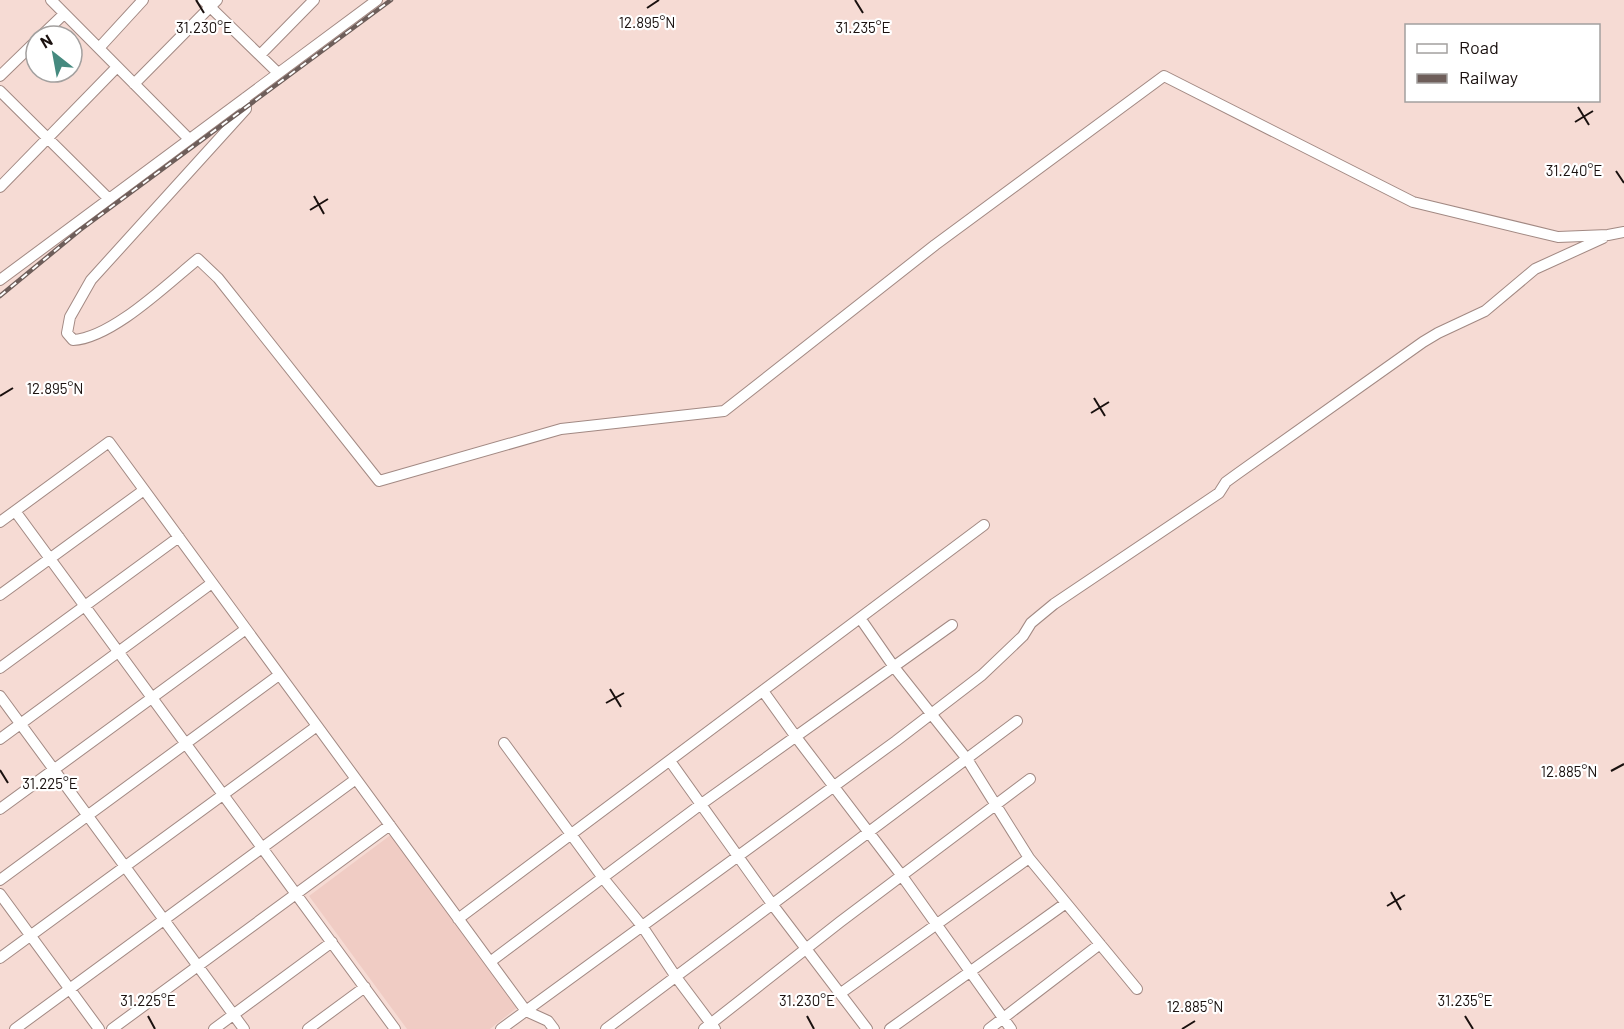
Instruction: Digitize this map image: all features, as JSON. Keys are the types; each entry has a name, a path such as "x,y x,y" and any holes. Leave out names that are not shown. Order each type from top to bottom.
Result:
{"street":[{"path":"51,0 189,139"},
{"path":"99,48 143,0"},
{"path":"260,55 314,0"},
{"path":"0,279 377,0"},
{"path":"134,84 210,2 278,73"},
{"path":"54,24 64,14"},
{"path":"0,76 24,53"},
{"path":"0,187 117,67"},
{"path":"245,98 246,109 91,280 70,317 67,333 73,340 104,331 198,259 218,278 379,481 561,429 724,411 934,245 1164,76 1413,202 1558,237 1608,236"},
{"path":"0,91 109,199"},
{"path":"501,1029 931,715 982,675 1023,636 1031,623 1054,604 1219,492 1226,482 1237,474 1438,333 1485,311 1535,269 1608,236 1624,232"},
{"path":"0,522 109,442 526,1011 548,1021 554,1029"},
{"path":"0,595 144,490"},
{"path":"15,511 396,1029"},
{"path":"458,919 984,525"},
{"path":"0,668 178,537"},
{"path":"0,739 212,583"},
{"path":"860,618 894,667 966,759 1029,858 1137,989"},
{"path":"490,962 700,805 952,625"},
{"path":"0,809 246,629"},
{"path":"0,880 279,675"},
{"path":"763,691 902,876 1011,1029"},
{"path":"0,696 244,1029"},
{"path":"606,1029 1017,721"},
{"path":"0,958 317,726"},
{"path":"504,743 603,878 642,926 710,1027 807,948 1030,779"},
{"path":"670,761 772,904 867,1029"},
{"path":"15,1029 356,779"},
{"path":"112,1029 390,825"},
{"path":"840,993 1029,858"},
{"path":"0,894 99,1029"},
{"path":"890,1029 1066,903"},
{"path":"214,1029 332,942"},
{"path":"989,1029 1100,944"},
{"path":"308,1029 365,987"}],"shaded area":[{"path":"392,834 518,1007 490,1029 407,1029 309,896"}],"railway":[{"path":"0,296 80,230 391,0"}]}
